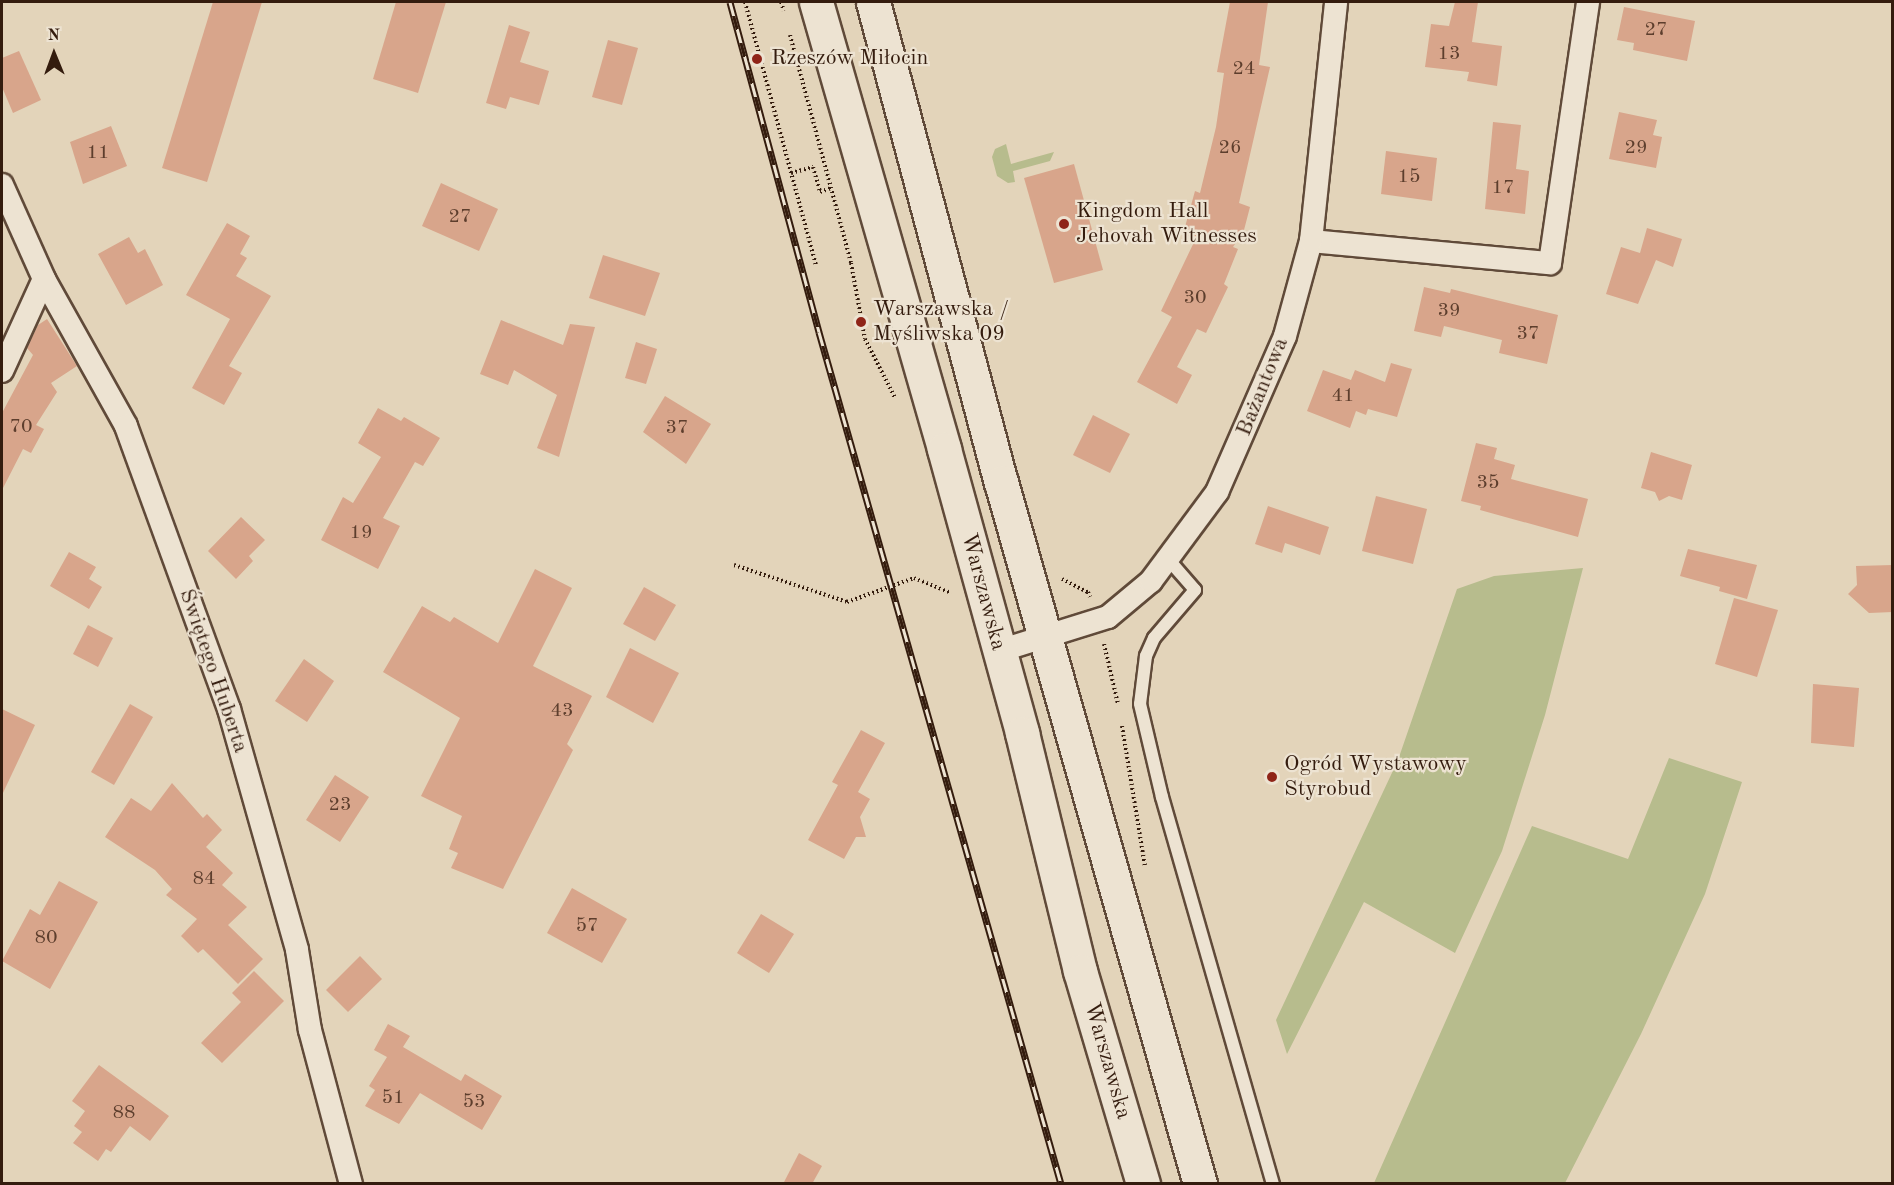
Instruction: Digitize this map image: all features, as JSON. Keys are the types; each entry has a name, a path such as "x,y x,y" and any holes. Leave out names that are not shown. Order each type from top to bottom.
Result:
{"main road":[{"name":"Warszawska","path":"816,2 999,651 1080,971 1143,1184"},
{"name":"Warszawska","path":"873,2 1045,638 1200,1184"}],"street":[{"name":"Bażantowa","path":"999,651 1108,617 1151,581 1216,492 1245,435 1285,336 1311,241 1336,2"},
{"path":"1311,241 1550,263 1588,2"},
{"name":"Świętego Huberta","path":"2,185 12,215 44,279 126,426 229,709 297,950 310,1030 351,1184"},
{"path":"2,372 44,279"}],"lane":[{"path":"1168,559 1195,590 1154,638 1146,656 1140,704 1162,797 1273,1184"}],"path":[{"path":"745,2 816,264"},
{"path":"790,173 813,167 820,192 831,189"},
{"path":"734,565 847,602 914,578 951,593 981,585"},
{"path":"1104,645 1146,875"}],"green space":[{"path":"1006,144 1011,164 1054,152 1050,161 1013,171 1015,182 1008,183 997,176 992,157 995,149"},
{"path":"1583,568 1545,715 1502,851 1455,953 1364,902 1287,1054 1276,1020 1398,760 1457,589 1494,576"},
{"path":"1669,758 1742,782 1705,894 1641,1034 1565,1183 1374,1183 1532,826 1628,859"}],"building":[{"path":"213,2 262,2 207,182 162,168"},
{"path":"396,2 446,2 418,93 373,79"},
{"path":"1230,2 1268,2 1259,65 1270,67 1239,203 1250,207 1244,230 1233,247 1238,249 1224,284 1228,287 1206,333 1197,329 1177,367 1192,375 1177,404 1137,382 1172,317 1161,311 1196,238 1183,234 1195,191 1200,193 1216,127 1224,73 1217,72"},
{"path":"1455,2 1478,2 1472,42 1502,46 1497,86 1467,81 1469,72 1425,67 1431,24 1449,26"},
{"path":"1624,7 1695,21 1687,61 1633,50 1634,43 1617,40"},
{"path":"509,25 530,32 520,62 549,71 539,105 510,97 506,109 486,103"},
{"path":"608,40 638,48 622,105 592,97"},
{"path":"19,51 41,100 13,113 2,87 2,58"},
{"path":"1619,112 1657,120 1653,135 1662,137 1656,168 1609,159"},
{"path":"1493,122 1521,125 1516,169 1529,171 1525,214 1485,209"},
{"path":"111,126 127,166 83,184 70,142"},
{"path":"1386,151 1437,158 1432,201 1381,194"},
{"name":"Kingdom Hall Jehovah Witnesses","path":"1074,164 1103,270 1054,283 1024,178"},
{"path":"441,183 498,209 479,251 422,226"},
{"path":"227,223 250,236 240,254 247,258 236,276 271,296 229,366 242,373 224,405 192,388 230,319 186,295"},
{"path":"1647,228 1682,239 1673,267 1656,260 1638,304 1606,294 1621,247 1640,253"},
{"path":"129,237 138,253 145,249 163,285 126,305 98,254"},
{"path":"603,255 660,273 645,316 589,298"},
{"path":"1424,287 1450,293 1451,289 1558,315 1547,364 1499,353 1502,340 1444,326 1441,337 1414,331"},
{"path":"47,319 77,366 51,383 57,392 36,425 44,429 31,453 23,449 2,490 2,413 33,355 27,348 38,325"},
{"path":"501,320 563,345 570,324 595,327 559,457 537,448 557,395 514,370 508,385 480,374"},
{"path":"636,342 657,349 646,384 625,378"},
{"path":"1391,363 1412,369 1397,417 1368,409 1366,415 1356,411 1350,428 1307,411 1323,370 1351,380 1355,370 1385,382"},
{"path":"665,396 711,424 686,464 643,432"},
{"path":"378,408 401,421 404,417 440,438 423,466 415,462 383,518 400,526 378,569 321,540 343,497 353,503 381,457 358,443"},
{"path":"1093,415 1130,434 1110,473 1073,455"},
{"path":"1476,443 1497,448 1494,459 1515,465 1511,479 1588,499 1578,537 1480,510 1481,506 1461,501"},
{"path":"1651,452 1692,465 1682,500 1669,496 1659,501 1655,492 1641,488"},
{"path":"1376,496 1427,509 1413,564 1362,551"},
{"path":"1268,506 1329,527 1320,555 1285,543 1282,553 1255,544"},
{"path":"241,517 265,540 249,556 253,561 236,579 208,551"},
{"path":"1688,549 1757,565 1747,599 1719,591 1720,587 1680,576"},
{"path":"69,552 96,567 89,579 102,587 89,609 50,586"},
{"path":"1893,565 1893,612 1869,613 1848,594 1857,585 1856,566"},
{"path":"535,569 572,588 533,666 592,696 567,744 573,750 503,889 451,868 458,853 449,849 462,816 421,796 460,718 383,672 422,606 450,622 454,617 498,643"},
{"path":"644,587 676,605 655,641 623,624"},
{"path":"1734,598 1778,610 1757,677 1715,664"},
{"path":"88,625 113,638 98,667 73,654"},
{"path":"630,648 679,673 653,723 606,697"},
{"path":"304,659 334,681 307,722 275,701"},
{"path":"1813,684 1859,688 1854,747 1811,743"},
{"path":"130,704 153,717 114,785 91,772"},
{"path":"2,709 35,725 2,795"},
{"path":"861,730 885,743 858,792 870,799 860,817 866,837 856,837 844,859 808,840 838,785 832,782"},
{"path":"335,775 369,797 340,842 306,820"},
{"path":"172,783 203,818 207,814 222,830 206,847 233,873 222,885 247,907 228,925 263,959 238,984 203,949 198,953 181,936 197,919 166,895 172,889 155,870 105,837 131,798 151,811"},
{"path":"59,881 98,902 50,989 2,961 30,909 40,915"},
{"path":"572,888 627,919 602,963 547,933"},
{"path":"761,914 794,934 769,973 737,953"},
{"path":"360,956 382,979 348,1012 326,990"},
{"path":"254,971 284,1001 222,1063 201,1043 241,1002 232,993"},
{"path":"388,1024 410,1036 403,1047 461,1081 465,1074 502,1096 482,1130 420,1093 399,1124 365,1106 375,1090 369,1086 387,1057 374,1050"},
{"path":"99,1065 169,1116 150,1141 130,1126 111,1152 106,1149 98,1161 73,1143 82,1132 74,1126 85,1111 72,1101"},
{"path":"799,1153 822,1166 812,1184 783,1184"}],"railway":[{"path":"730,2 819,332 1061,1184"}],"place":[{"name":"Rzeszów Miłocin","path":"757,59"},
{"name":"Kingdom Hall Jehovah Witnesses","path":"1064,224"},
{"name":"Warszawska / Myśliwska 09","path":"861,322"},
{"name":"Ogród Wystawowy Styrobud","path":"1272,777"}]}
